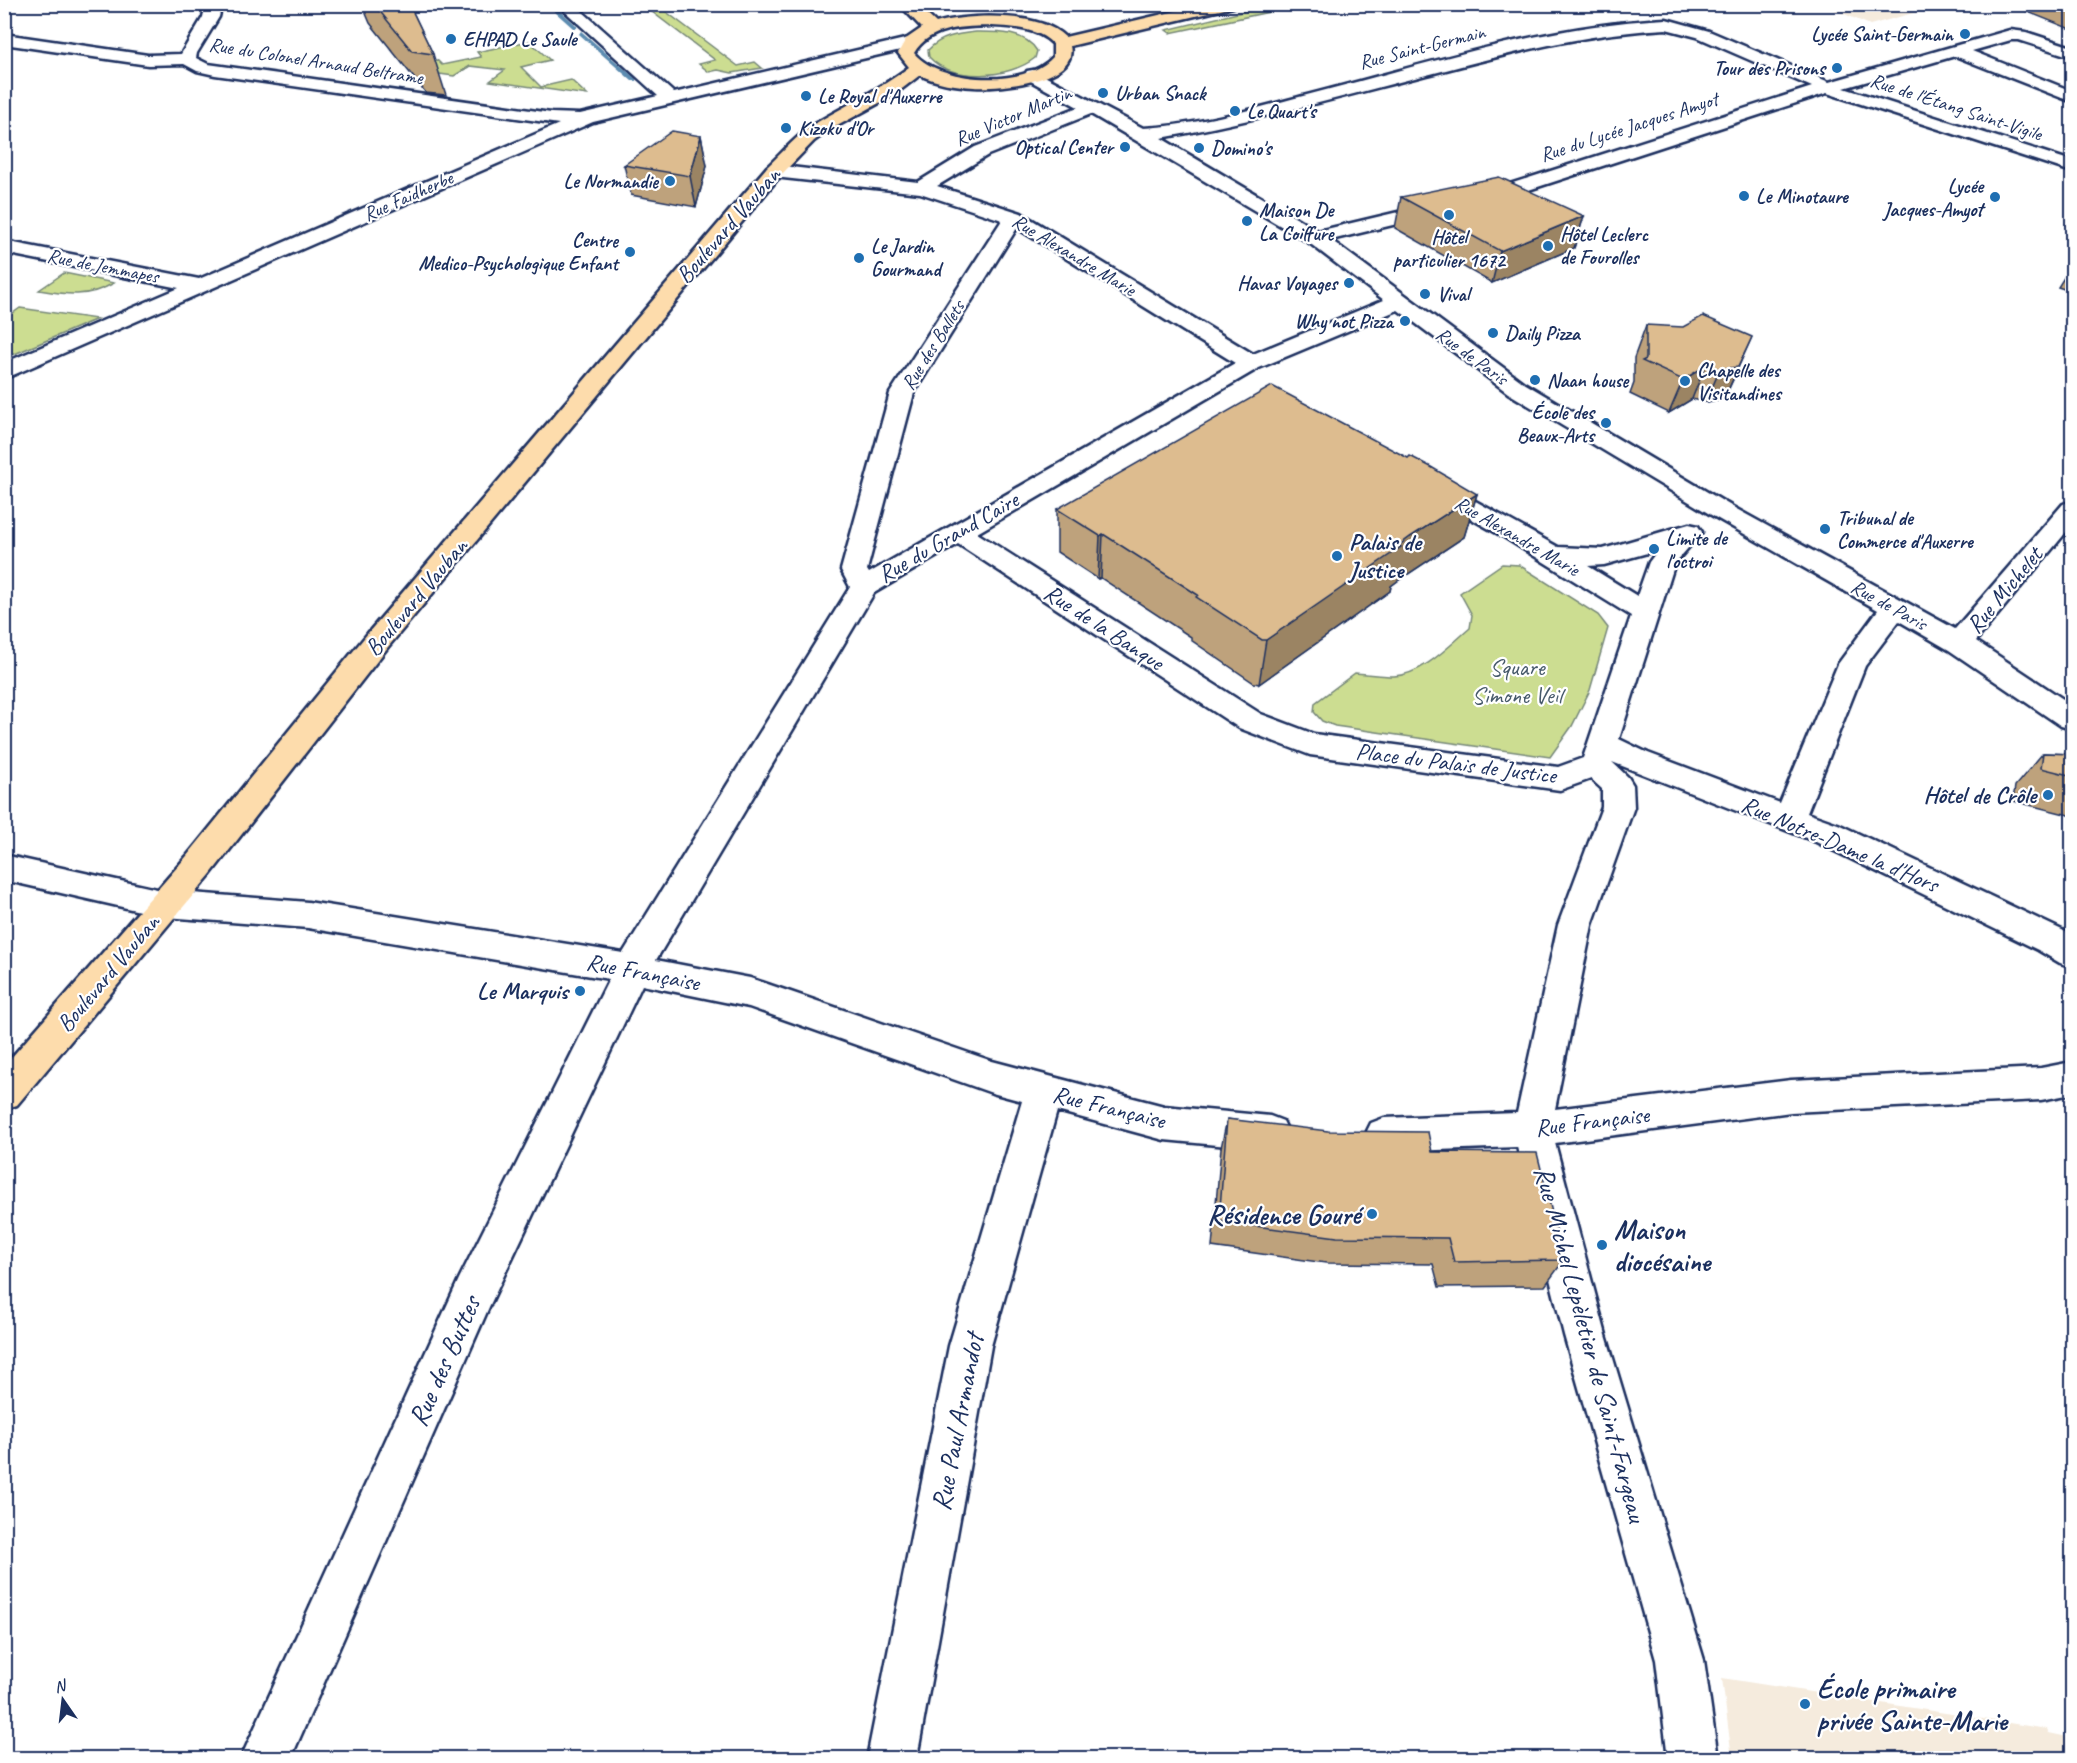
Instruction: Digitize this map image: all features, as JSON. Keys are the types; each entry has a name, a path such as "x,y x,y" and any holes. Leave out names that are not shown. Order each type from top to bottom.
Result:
{"main road":[{"path":"906,4 933,29"},
{"path":"925,4 962,23"},
{"path":"1061,43 1077,28 1176,4"},
{"path":"1041,30 1061,43 1064,48 1060,60 1045,71 1033,75 993,81 958,81 935,76 914,65 906,53 909,43 933,29 962,23 1007,22 1041,30 1077,28 1228,4"},
{"name":"Boulevard Vauban","path":"4,1093 166,904 378,640 774,171 808,136 888,91 914,65"},
{"path":"927,89 958,81"},
{"name":"Boulevard Vauban","path":"842,116 906,96"}],"street":[{"path":"188,59 189,53 211,17 214,4"},
{"path":"564,4 671,99"},
{"path":"1602,10 1626,26"},
{"name":"Rue Saint-Germain","path":"1152,136 1273,109 1550,38 1626,26 1666,24 1687,28 1826,88"},
{"name":"Rue du Lycée Jacques Amyot","path":"1315,238 1497,194 1826,88 1999,38 2071,60"},
{"name":"Rue du Colonel Arnaud Beltrame","path":"4,39 148,60 188,59 192,64 202,68 233,73 551,118 587,118"},
{"name":"Rue Faidherbe","path":"4,372 587,118 909,43"},
{"path":"1955,50 2073,97"},
{"name":"Rue Faidherbe","path":"826,64 914,65"},
{"name":"Rue de Paris","path":"1033,75 1092,108 1152,136 1315,238 1516,388 1722,511 1959,643 2073,719"},
{"name":"Rue de l'Étang Saint-Vigile","path":"1826,88 2073,167"},
{"name":"Rue Victor Martin","path":"922,188 947,168 993,145 1092,108"},
{"name":"Rue Alexandre Marie","path":"774,171 922,188 1014,216 1245,375"},
{"name":"Rue des Ballets","path":"864,587 854,570 902,393 1014,216"},
{"name":"Rue de Jemmapes","path":"4,247 202,286"},
{"name":"Rue du Grand Caire","path":"632,969 864,587 957,532 1245,375 1398,302"},
{"name":"Rue Alexandre Marie","path":"1418,479 1551,555 1644,612"},
{"name":"Rue Michelet","path":"1959,643 2073,508"},
{"path":"1551,555 1579,558 1604,557 1684,534 1722,511"},
{"name":"Rue de la Banque","path":"957,532 1250,721"},
{"path":"1600,754 1662,562 1684,534"},
{"path":"1789,819 1852,664 1894,608"},
{"name":"Place du Palais de Justice","path":"1250,721 1310,744 1560,779 1600,754"},
{"name":"Rue Notre-Dame la d'Hors","path":"1600,754 1637,760 1849,843 2073,953"},
{"name":"Rue Michel Lepèletier de Saint-Fargeau","path":"1600,754 1617,785 1618,807 1575,926 1532,1129 1585,1335 1680,1660 1693,1758"},
{"name":"Rue Française","path":"4,867 166,904 319,917 632,969 750,993 992,1077 1164,1123 1306,1136"},
{"name":"Rue des Buttes","path":"266,1758 474,1293 632,969"},
{"name":"Rue Française","path":"1350,1136 1532,1129 1791,1096 2041,1084 2073,1078"},
{"name":"Rue Paul Armandot","path":"892,1758 970,1346 1044,1091"}],"shaded area":[{"path":"1928,4 1935,7 1870,25 1823,5"},
{"name":"École primaire privée Sainte-Marie","path":"1722,1678 2047,1729 2049,1733 2072,1738 2072,1758 1732,1758"}],"green space":[{"path":"1275,4 1302,5 1170,33 1166,30"},
{"path":"643,5 657,5 738,66 755,62 762,68 732,73 718,70 709,72 699,64 715,60"},
{"path":"976,32 1018,36 1032,44 1037,51 1035,58 1011,70 981,75 952,71 929,57 928,50 938,42 956,35"},
{"path":"529,41 550,60 521,67 541,87 571,80 587,95 490,81 505,70 470,66 454,76 410,70 406,66 437,60 442,65 481,57 477,52"},
{"path":"64,273 114,283 95,291 77,294 39,290"},
{"path":"20,308 97,319 5,358 5,319"},
{"name":"Square Simone Veil","path":"1502,564 1519,565 1598,615 1608,628 1590,690 1572,726 1550,757 1335,726 1322,721 1314,712 1315,703 1355,673 1389,676 1404,674 1415,671 1444,651 1470,628 1472,615 1460,593"}],"building":[{"path":"374,4 409,4 433,54 412,51"},
{"path":"672,131 701,136 690,176 624,165"},
{"path":"1499,177 1584,216 1500,251 1401,197"},
{"path":"1703,316 1752,337 1738,367 1720,369 1705,366 1683,380 1642,361 1646,359 1646,325 1683,327"},
{"path":"1272,386 1408,458 1410,456 1431,467 1477,494 1410,537 1398,546 1401,547 1266,640 1262,640 1196,597 1198,595 1103,534 1100,536 1057,509"},
{"path":"2043,753 2073,754 2073,776 2041,768"},
{"name":"Résidence Gouré","path":"1227,1119 1328,1131 1428,1132 1432,1152 1537,1153 1564,1260 1454,1262 1448,1238 1337,1237 1219,1221"}],"waterway":[{"path":"549,4 575,27"},
{"path":"581,33 634,80"}],"place":[{"name":"Lycée Saint-Germain","path":"1965,34"},
{"name":"EHPAD Le Saule","path":"451,39"},
{"name":"Tour des Prisons","path":"1837,68"},
{"name":"Urban Snack","path":"1103,93"},
{"name":"Le Royal d'Auxerre","path":"806,96"},
{"name":"Le Quart's","path":"1235,111"},
{"name":"Kizoku d'Or","path":"786,128"},
{"name":"Optical Center","path":"1125,147"},
{"name":"Domino's","path":"1199,148"},
{"name":"Le Normandie","path":"670,181"},
{"name":"Le Minotaure","path":"1744,196"},
{"name":"Lycée Jacques-Amyot","path":"1995,197"},
{"name":"Hôtel particulier 1672","path":"1449,215"},
{"name":"Maison De La Coiffure","path":"1247,221"},
{"name":"Hôtel Leclerc de Fourolles","path":"1548,246"},
{"name":"Centre Medico-Psychologique Enfant","path":"630,252"},
{"name":"Le Jardin Gourmand","path":"859,258"},
{"name":"Havas Voyages","path":"1349,283"},
{"name":"Vival","path":"1425,294"},
{"name":"Why not Pizza","path":"1405,321"},
{"name":"Daily Pizza","path":"1493,333"},
{"name":"Naan house","path":"1535,380"},
{"name":"Chapelle des Visitandines","path":"1685,381"},
{"name":"École des Beaux-Arts","path":"1606,423"},
{"name":"Tribunal de Commerce d'Auxerre","path":"1825,529"},
{"name":"Limite de l'octroi","path":"1654,549"},
{"name":"Palais de Justice","path":"1337,556"},
{"name":"Hôtel de Crôle","path":"2048,795"},
{"name":"Le Marquis","path":"580,991"},
{"name":"Résidence Gouré","path":"1372,1214"},
{"name":"Maison diocésaine","path":"1602,1245"},
{"name":"École primaire privée Sainte-Marie","path":"1805,1704"}]}
